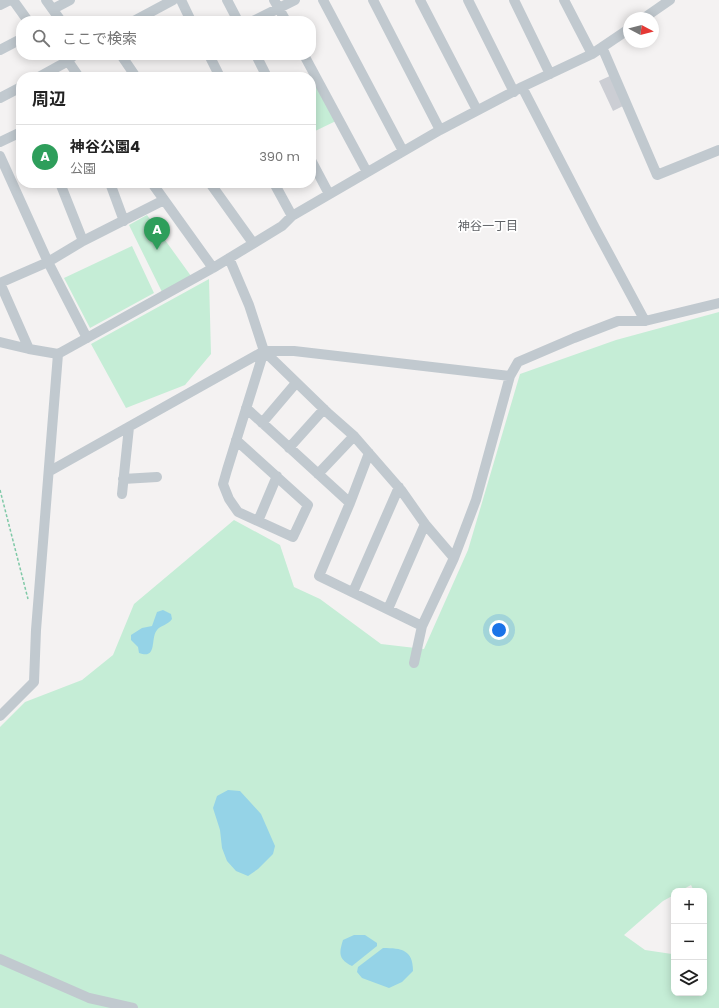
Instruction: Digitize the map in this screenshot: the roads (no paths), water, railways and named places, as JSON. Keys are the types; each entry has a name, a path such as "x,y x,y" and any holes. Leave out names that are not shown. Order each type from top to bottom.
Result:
{"street":[{"path":"0,5 11,0 24,16"},
{"path":"46,0 58,16"},
{"path":"53,9 70,0"},
{"path":"143,16 173,0"},
{"path":"181,0 189,16"},
{"path":"227,0 235,16"},
{"path":"260,16 277,4 295,0"},
{"path":"323,0 403,151"},
{"path":"373,0 440,130"},
{"path":"420,0 477,110"},
{"path":"468,0 645,321"},
{"path":"514,0 550,74"},
{"path":"564,0 592,54"},
{"path":"653,12 670,0"},
{"path":"277,4 283,16"},
{"path":"0,342 58,354 213,268 282,226 292,216 403,151 477,110 592,54 623,33"},
{"path":"0,50 16,42"},
{"path":"602,47 657,175 719,150"},
{"path":"47,72 68,60"},
{"path":"72,60 77,72"},
{"path":"124,60 133,72"},
{"path":"212,60 218,72"},
{"path":"258,60 264,72"},
{"path":"307,60 313,72"},
{"path":"316,77 367,172"},
{"path":"0,98 16,90"},
{"path":"0,142 16,134"},
{"path":"0,156 48,262 87,338"},
{"path":"316,169 329,194"},
{"path":"62,188 83,241"},
{"path":"112,188 124,221"},
{"path":"156,188 213,268"},
{"path":"214,188 253,243"},
{"path":"277,188 292,216"},
{"path":"29,349 0,283 48,262 83,241 164,200"},
{"path":"229,258 249,305 264,351 296,383 354,436 399,488 425,524 454,558"},
{"path":"414,663 422,626 454,558 476,500 510,376 518,362 618,321 645,321 719,303"},
{"path":"50,471 264,351 294,351 510,376"},
{"path":"236,440 308,505 293,537 238,512 229,498 224,484 226,470 264,351"},
{"path":"0,716 34,682 36,630 50,471 58,354"},
{"path":"262,423 296,383"},
{"path":"246,408 350,503"},
{"path":"289,448 324,409"},
{"path":"122,494 129,427"},
{"path":"318,474 354,436"},
{"path":"369,453 350,503 319,576 422,626"},
{"path":"258,521 277,476"},
{"path":"124,479 156,477"},
{"path":"353,592 399,488"},
{"path":"388,609 425,524"},
{"path":"0,959 89,998 133,1008"}],"water":[{"path":"163,610 171,614 172,619 169,623 157,630 151,651 145,654 139,653 138,647 131,640 131,635 142,628 152,626 157,612"},
{"path":"228,790 240,791 261,814 275,846 273,854 258,869 248,876 236,871 227,861 222,848 220,830 213,808 217,796"},
{"path":"354,935 365,935 377,943 377,946 352,966 344,961 340,952 343,940"},
{"path":"383,948 401,950 409,954 412,964 413,971 402,982 389,988 362,978 357,972 358,967"}],"place":[{"name":"神谷公園4","path":"157,250"}],"district":[{"name":"神谷一丁目","path":"488,225"}]}
